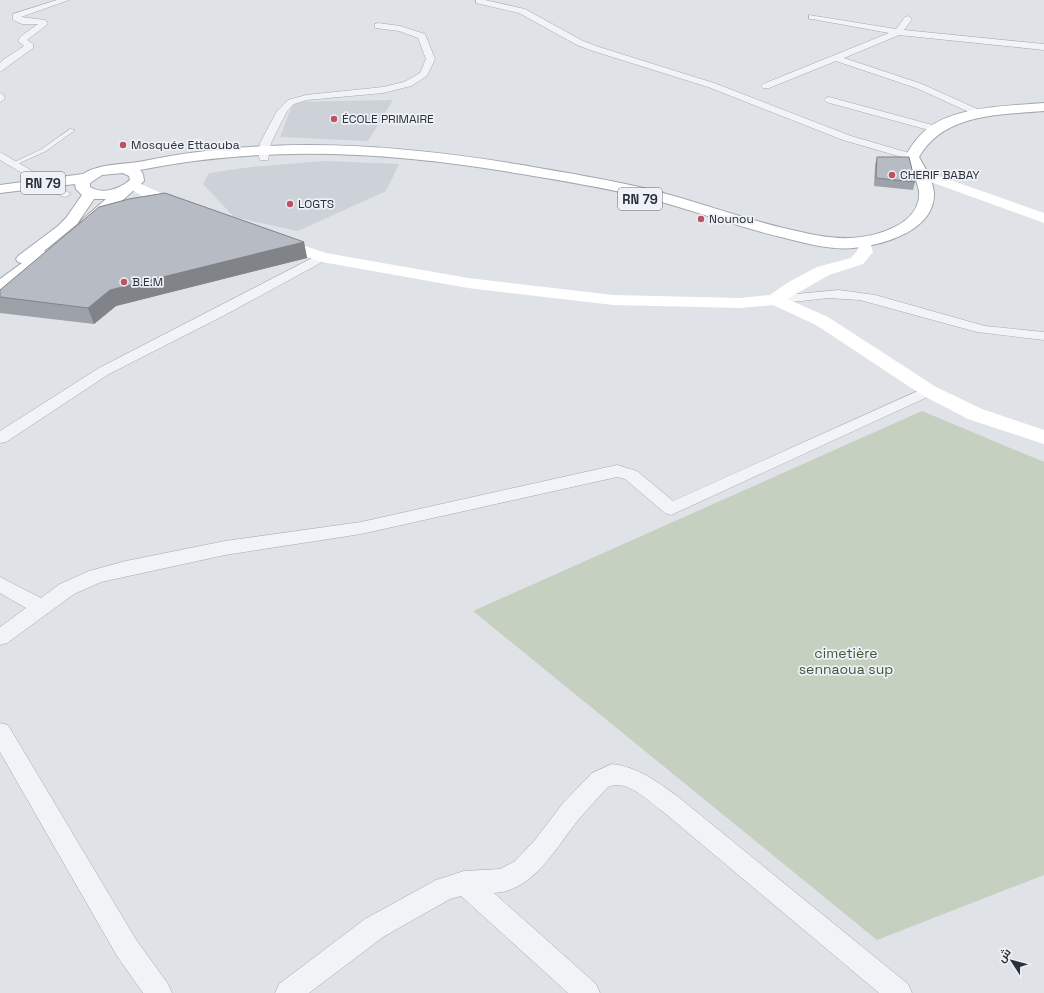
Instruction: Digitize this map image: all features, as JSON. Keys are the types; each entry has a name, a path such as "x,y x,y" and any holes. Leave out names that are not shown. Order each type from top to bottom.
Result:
{"main road":[{"path":"0,275 64,230 72,221 87,188 108,170 125,169 170,159 209,153 388,152 440,156 608,185 652,195 768,230 815,241 845,244 864,242 883,238 916,219 923,211 927,196 912,157 920,143 936,129 953,121 980,114 1044,107"},
{"path":"939,207 939,200 933,178 924,153 938,137 976,121 1044,114"},
{"name":"RN 79","path":"133,185 205,163 264,153 282,156 393,159 455,164 554,180 634,198 766,235 836,249 865,248 891,244 928,227"},
{"path":"0,287 93,220 133,185 136,174 125,169"},
{"path":"933,178 1044,218"},
{"name":"RN 79","path":"0,189 46,182 87,188"},
{"path":"87,188 105,194 133,185 168,202 195,212"},
{"name":"RN 79","path":"0,201 64,194 87,188"},
{"path":"145,206 168,202"},
{"path":"93,220 123,211"},
{"path":"266,238 322,257 468,283 614,300 741,304 775,300 793,287 823,271 857,261 865,252 865,248"},
{"path":"775,300 822,321 929,391 975,414 1044,437"}],"street":[{"path":"0,69 6,62 30,46 22,41 44,24 42,22 22,21 16,18 16,16 65,0"},
{"path":"479,1 522,11 580,43 596,49 711,86 848,138 912,157"},
{"path":"812,18 898,32 1044,47"},
{"path":"766,86 898,32 908,19"},
{"path":"264,153 280,116 291,101 305,98 381,92 412,82 424,74 430,63 427,44 422,36 400,29 378,26"},
{"path":"836,58 919,86 980,114"},
{"path":"829,100 936,129"},
{"path":"0,155 12,165 46,182 64,194"},
{"path":"0,438 104,371 218,314 322,257"},
{"path":"775,300 819,295 859,296 910,308 977,328 1003,333 1044,336"},
{"path":"0,638 67,589 96,576 126,568 225,548 360,528 617,472 632,475 671,509 929,391"},
{"path":"0,584 41,607"},
{"path":"0,732 126,947 159,993"},
{"path":"288,993 374,928 445,889 464,883 502,881 523,869 542,848 571,811 600,780 612,774 627,776 643,784 669,803 899,993"},
{"path":"464,883 588,993"}],"lane":[{"path":"12,165 44,150 72,130"}],"shaded area":[{"name":"ÉCOLE PRIMAIRE","path":"393,100 368,141 280,137 293,102"},
{"name":"LOGTS","path":"325,161 399,164 386,191 298,231 234,217 203,184 209,173 251,167"}],"green space":[{"name":"cimetière sennaoua sup","path":"922,411 1044,462 1044,875 877,940 473,611"}],"building":[{"path":"877,157 909,157 915,182 876,178"},
{"name":"B.E.M","path":"165,193 304,242 110,290 88,308 0,297 0,290 99,207 129,199"}],"place":[{"name":"ÉCOLE PRIMAIRE","path":"334,119"},
{"name":"Mosquée Ettaouba","path":"123,145"},
{"name":"CHERIF BABAY","path":"892,175"},
{"name":"LOGTS","path":"290,204"},
{"name":"Nounou","path":"701,219"},
{"name":"B.E.M","path":"124,282"}]}
